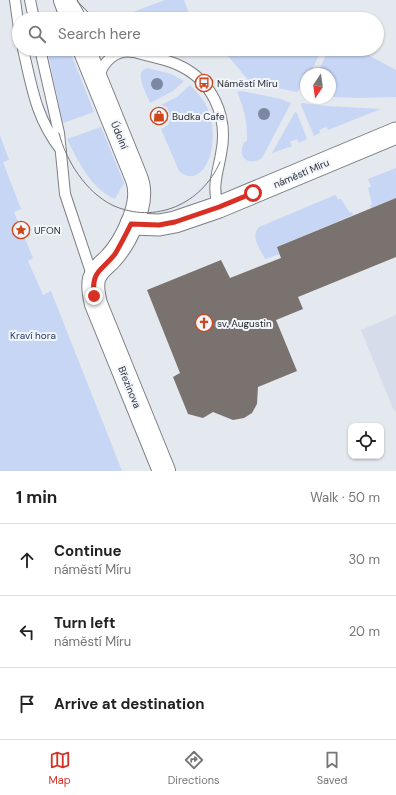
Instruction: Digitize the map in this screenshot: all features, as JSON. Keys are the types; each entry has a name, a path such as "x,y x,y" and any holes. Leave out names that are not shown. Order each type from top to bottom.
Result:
{"street":[{"path":"66,0 70,12"},
{"name":"Údolní","path":"87,56 138,184 138,205 131,224"},
{"name":"náměstí Míru","path":"131,224 159,225 175,222 219,207 396,134"},
{"path":"94,280 100,269 112,257 118,248 131,224"},
{"name":"Březinova","path":"94,280 93,286 96,304 164,471"}],"lane":[{"path":"15,0 17,12"},
{"path":"30,0 33,12"},
{"path":"66,0 79,12"},
{"path":"25,56 39,114 50,137 60,150"},
{"path":"42,56 59,134 65,194 94,280"},
{"path":"98,83 104,63 114,56"},
{"path":"149,56 165,60 185,68 204,83 216,100 221,116 224,134 222,153 215,181 215,199 219,207"}],"shaded area":[{"path":"396,315 396,411 394,411 361,330"}],"green space":[{"path":"165,0 184,0 188,12 133,12"},
{"path":"49,56 72,56 94,112 63,123"},
{"path":"228,56 319,56 313,68 300,68 300,89 297,92 250,82"},
{"path":"326,56 370,56 396,70 396,97 336,97 336,68 320,68"},
{"path":"148,68 171,74 184,81 173,91 150,103 141,78 141,73 143,70"},
{"path":"190,85 200,96 208,109 213,133 211,150 206,165 202,171 192,176 185,175 179,171 161,129 168,125 171,118 167,107 161,105 177,97"},
{"path":"241,91 281,99 291,103 262,158 256,161 246,160 243,156 242,148 244,142 247,141 247,134 245,116 237,92"},
{"path":"310,104 381,109 328,130 326,127 319,130 320,133 314,136 301,105"},
{"path":"295,112 297,113 307,139 299,143 297,139 290,142 292,146 272,153"},
{"path":"101,127 124,183 115,199 99,188 86,174 67,139"},
{"name":"Kraví hora","path":"0,135 9,160 3,162 21,209 14,212 33,258 28,261 43,295 51,291 122,471 0,471"},
{"path":"396,168 396,198 371,208 370,205 372,204 368,188 371,186 368,179"},
{"path":"335,195 338,199 341,199 353,215 277,247 280,254 265,259 257,243 255,235 259,227"}],"building":[{"path":"396,198 396,257 298,297 303,309 276,320 297,371 258,387 257,404 252,413 244,418 233,420 213,412 203,418 188,414 173,377 180,373 147,290 221,260 230,278 281,258 277,247"}],"tram line":[{"path":"77,0 84,12"},
{"path":"59,133 62,144 78,175 103,199 112,205 128,211 144,213 175,207 202,189 212,177 220,162"}],"place":[{"name":"Náměstí Míru","path":"204,83"},
{"name":"Budka Cafe","path":"159,116"},
{"name":"UFON","path":"21,230"},
{"name":"sv. Augustin","path":"204,323"}],"route":[{"path":"94,296 93,286 96,274 112,257 126,236 131,224 159,225 175,222 219,207 253,193"}]}
